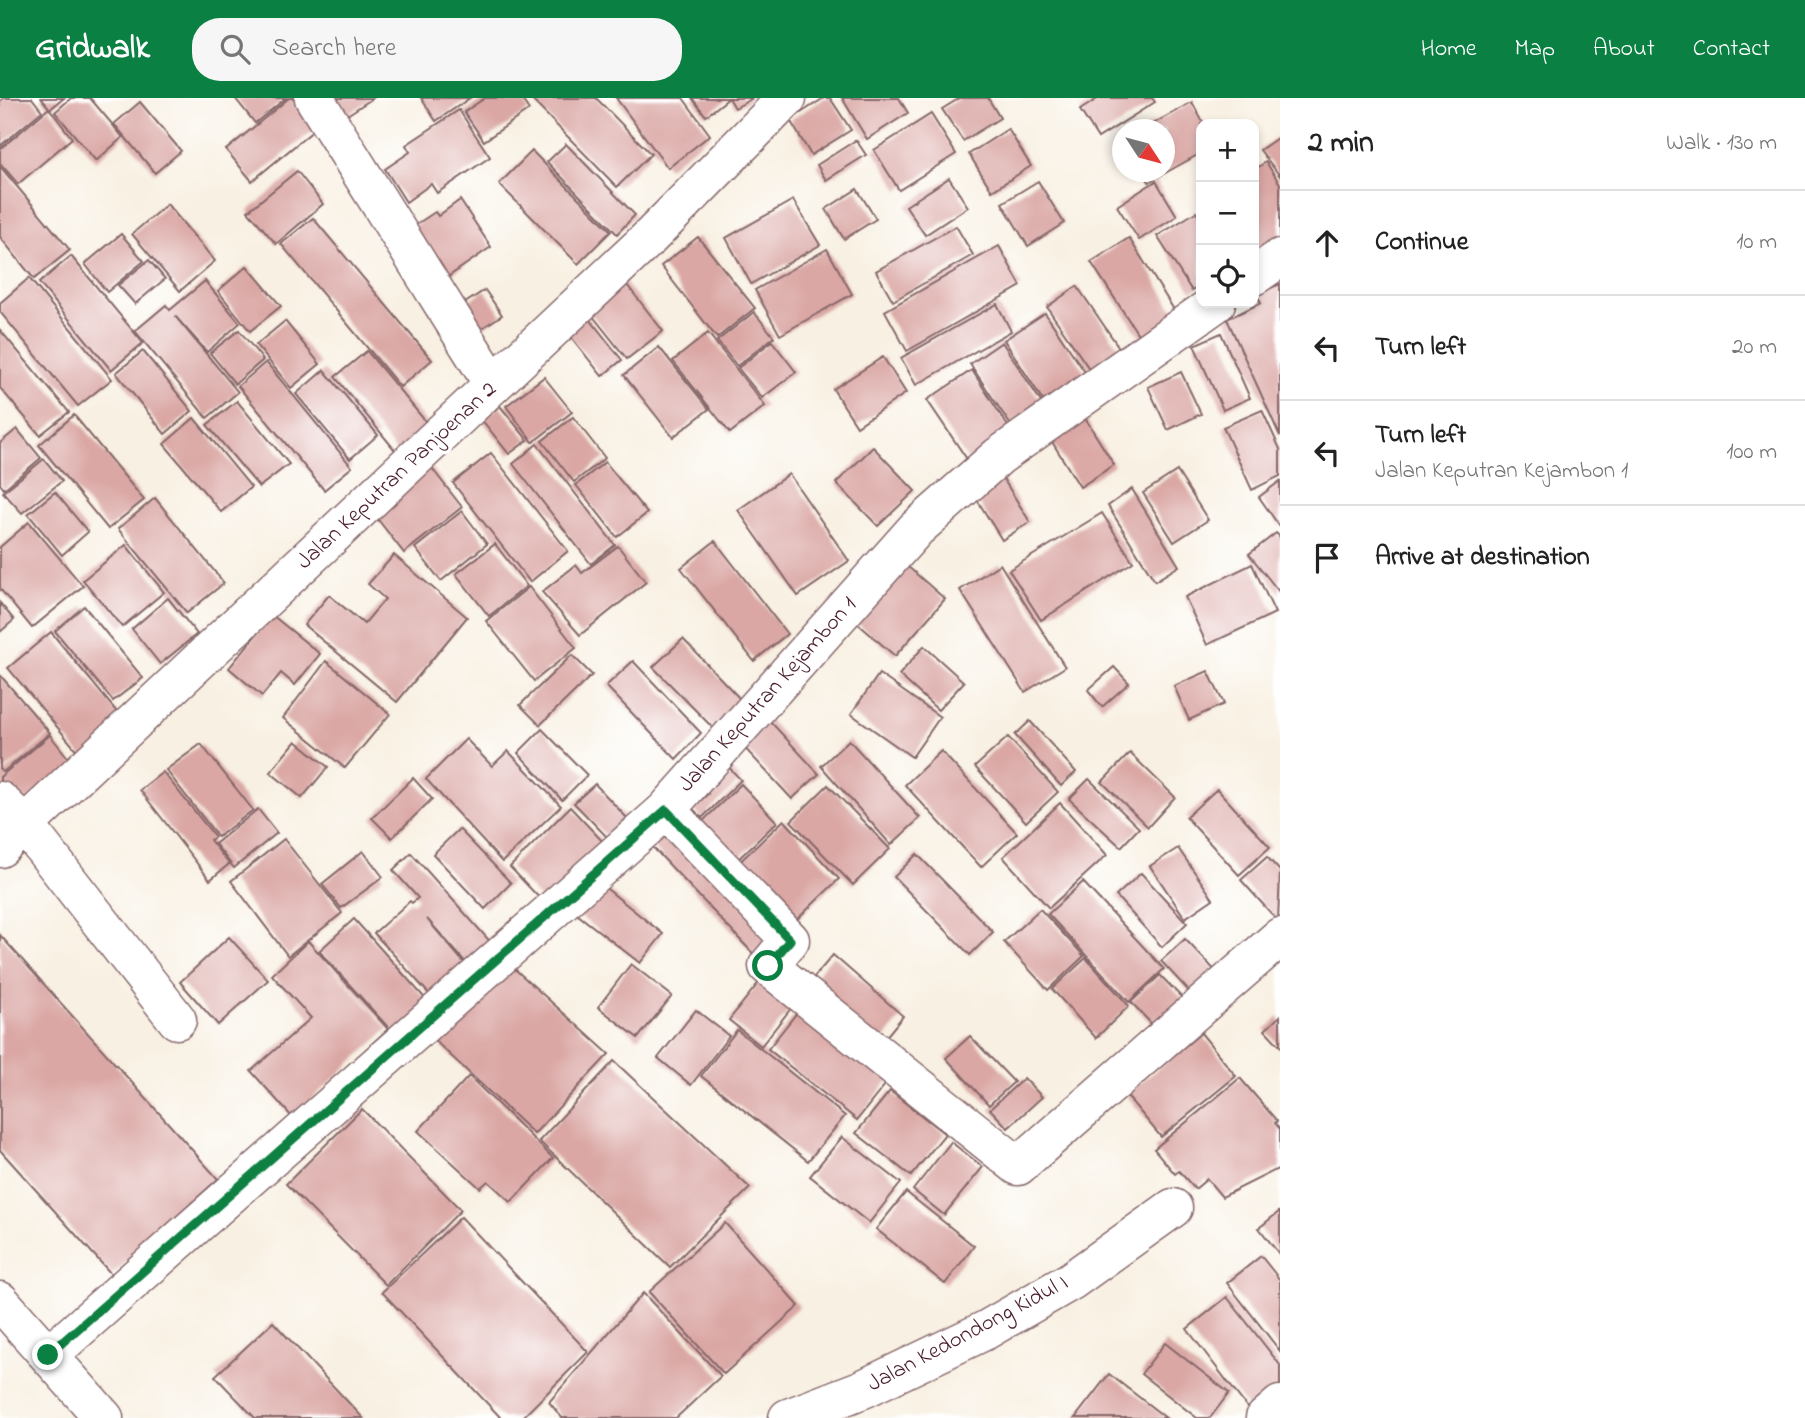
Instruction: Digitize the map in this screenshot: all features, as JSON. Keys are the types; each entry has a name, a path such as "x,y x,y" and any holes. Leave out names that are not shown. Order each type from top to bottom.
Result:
{"street":[{"path":"314,98 493,384"},
{"name":"Jalan Keputran Panjoenan 2","path":"8,824 493,384 648,239 788,98"},
{"path":"1259,273 1280,258"},
{"name":"Jalan Keputran Kejambon 1","path":"48,1355 666,810 916,529 999,456 1209,308"},
{"path":"666,810 790,940 768,966 1018,1166 1280,937"},
{"path":"8,824 177,1020"},
{"name":"Jalan Kedondong Kidul I","path":"788,1418 863,1389 986,1330 1071,1281 1173,1208"},
{"path":"0,1301 103,1418"},
{"path":"1265,1418 1280,1405"}],"building":[{"path":"4,98 32,98 42,111 0,146 0,101"},
{"path":"41,98 64,98 50,109"},
{"path":"71,98 90,98 123,137 96,161 55,112"},
{"path":"235,98 286,98 255,123"},
{"path":"289,98 298,98 320,125 252,181 226,150"},
{"path":"322,98 373,98 338,121"},
{"path":"421,98 470,98 436,121"},
{"path":"485,98 521,98 529,110 484,141 464,112"},
{"path":"530,98 596,98 651,154 617,187"},
{"path":"616,98 683,98 710,135 668,168"},
{"path":"692,98 729,98 706,116"},
{"path":"729,98 753,98 735,108"},
{"path":"824,98 830,98 851,130 811,155 790,120"},
{"path":"842,98 899,98 908,113 867,139"},
{"path":"960,98 988,98 1000,118 963,141 942,109"},
{"path":"1099,98 1152,98 1155,102 1128,119 1112,119 1112,129 1098,138 1080,110"},
{"path":"140,102 181,151 155,173 114,124"},
{"path":"1192,102 1201,119 1196,119 1196,156 1175,168 1175,119 1162,119"},
{"path":"49,108 72,138 18,184 0,163 0,149"},
{"path":"459,110 490,157 437,193 431,184 406,202 385,169 410,152 406,145"},
{"path":"931,114 956,154 899,190 874,150"},
{"path":"1008,129 1031,166 992,191 969,154"},
{"path":"1280,136 1280,176 1260,150"},
{"path":"856,140 866,155 826,180 817,165"},
{"path":"566,144 635,215 617,234 547,162"},
{"path":"532,151 611,231 578,264 499,184"},
{"path":"1266,162 1280,184 1280,241 1259,254 1259,182 1259,167"},
{"path":"0,166 70,250 34,279 0,237"},
{"path":"297,171 323,204 276,244 248,211"},
{"path":"949,178 968,207 925,235 906,206"},
{"path":"1038,181 1064,223 1028,246 1002,203"},
{"path":"1157,182 1177,216 1139,240 1117,206"},
{"path":"857,189 876,219 844,239 826,209"},
{"path":"460,200 491,247 439,283 405,232 435,212 438,216"},
{"path":"793,200 820,245 751,284 726,238"},
{"path":"167,204 215,261 180,291 132,234"},
{"path":"1196,212 1196,288 1192,291 1157,236"},
{"path":"313,218 432,360 400,387 281,244"},
{"path":"956,226 973,255 893,301 876,271"},
{"path":"121,234 144,261 107,292 85,264"},
{"path":"698,237 755,308 717,338 661,266"},
{"path":"1129,238 1181,321 1145,345 1091,262"},
{"path":"999,246 1021,286 907,351 885,311"},
{"path":"827,249 852,294 780,335 755,290"},
{"path":"71,256 143,343 111,370 39,283"},
{"path":"149,260 165,279 135,304 118,285"},
{"path":"247,266 281,306 250,331 218,291"},
{"path":"29,278 112,379 78,406 0,312 0,303"},
{"path":"205,281 240,323 207,352 175,316 238,392 207,418 135,331 166,305 170,310"},
{"path":"624,281 663,331 627,359 588,310"},
{"path":"1280,284 1280,436 1227,319 1250,308 1259,308 1259,293"},
{"path":"1077,286 1120,349 1090,370 1047,307"},
{"path":"485,290 502,315 467,338 450,313"},
{"path":"997,304 1011,331 916,385 901,358"},
{"path":"754,312 774,337 737,366 717,341"},
{"path":"585,313 622,360 602,376 564,328"},
{"path":"1045,313 1095,387 1053,416 1004,340"},
{"path":"285,321 320,364 291,388 256,345"},
{"path":"0,330 69,412 40,435 0,388"},
{"path":"239,330 263,360 235,384 210,353"},
{"path":"708,333 765,406 730,433 673,361"},
{"path":"1221,333 1250,398 1223,410 1194,345"},
{"path":"772,341 796,372 762,398 738,368"},
{"path":"1002,342 1049,414 1018,436 970,364"},
{"path":"659,347 709,409 673,437 624,375"},
{"path":"143,351 192,411 165,434 116,373"},
{"path":"367,351 431,428 399,455 335,377"},
{"path":"883,357 906,393 857,426 833,389"},
{"path":"266,362 352,467 324,490 238,386"},
{"path":"324,370 378,435 350,459 296,394"},
{"path":"972,370 1016,439 973,468 927,400"},
{"path":"1181,372 1201,414 1168,430 1148,387"},
{"path":"544,377 572,412 533,442 506,406"},
{"path":"237,401 289,464 259,487 207,425"},
{"path":"500,406 528,440 509,454 482,420"},
{"path":"1262,410 1280,449 1280,476 1252,490 1223,427"},
{"path":"74,415 144,500 108,529 39,445"},
{"path":"573,417 605,458 574,482 542,441"},
{"path":"194,418 251,487 221,512 164,444"},
{"path":"1085,418 1114,465 1080,487 1051,440"},
{"path":"17,429 41,458 4,489 0,484 0,443"},
{"path":"537,444 615,545 591,564 513,464"},
{"path":"873,447 915,491 878,526 836,483"},
{"path":"491,453 568,551 530,582 453,483"},
{"path":"44,459 62,481 22,513 3,492"},
{"path":"427,462 462,507 404,553 369,508"},
{"path":"605,462 647,513 617,537 576,485"},
{"path":"1177,471 1208,520 1174,542 1143,493"},
{"path":"999,472 1030,522 1002,540 971,490"},
{"path":"789,474 849,561 798,596 738,510"},
{"path":"1280,481 1280,527 1259,497"},
{"path":"1132,489 1179,566 1155,581 1108,506"},
{"path":"55,492 88,532 62,555 28,514"},
{"path":"155,498 224,583 187,613 118,529"},
{"path":"462,511 487,544 441,581 415,548"},
{"path":"1102,513 1133,562 1041,620 1009,570"},
{"path":"29,522 83,586 32,628 0,589 0,547"},
{"path":"1276,533 1280,537 1280,593 1249,554"},
{"path":"715,541 787,634 754,661 681,568"},
{"path":"495,544 527,586 489,616 456,574"},
{"path":"126,545 164,592 122,627 83,580"},
{"path":"618,546 646,582 580,635 542,592 576,565 582,573"},
{"path":"394,555 467,617 397,702 304,625 329,595 364,624 385,599 368,584"},
{"path":"899,559 945,599 895,656 848,615"},
{"path":"1000,564 1065,667 1025,692 960,590"},
{"path":"1252,564 1275,613 1207,645 1185,597"},
{"path":"529,587 576,648 534,681 486,621"},
{"path":"168,598 197,634 160,664 132,629"},
{"path":"0,603 14,620 0,632"},
{"path":"84,606 143,678 113,701 55,631"},
{"path":"272,615 320,654 295,685 281,673 262,696 229,668"},
{"path":"51,632 126,723 83,758 8,668"},
{"path":"683,639 742,701 713,728 653,667"},
{"path":"924,646 964,682 938,710 899,675"},
{"path":"572,655 592,675 540,725 520,705"},
{"path":"326,661 390,714 345,768 283,718"},
{"path":"633,661 701,733 676,759 606,686"},
{"path":"1114,667 1129,683 1102,707 1088,690"},
{"path":"1208,671 1224,704 1189,720 1174,686"},
{"path":"879,674 940,717 912,757 851,714"},
{"path":"0,675 50,733 3,772 0,769"},
{"path":"768,719 819,774 792,799 741,744"},
{"path":"1030,721 1076,772 1061,786 1015,735"},
{"path":"542,729 587,775 562,800 518,753"},
{"path":"50,735 77,769 18,817 0,794 0,777"},
{"path":"1008,737 1058,792 1026,822 975,767"},
{"path":"466,739 492,766 508,751 561,806 502,862 426,779"},
{"path":"849,740 920,818 891,845 821,766"},
{"path":"296,741 328,767 302,798 270,772"},
{"path":"201,744 253,810 218,837 166,770"},
{"path":"941,751 1017,833 981,867 905,785"},
{"path":"1130,753 1175,797 1148,827 1102,782"},
{"path":"722,760 741,780 702,818 692,808 708,794 699,783"},
{"path":"163,772 215,837 210,840 229,864 210,880 140,790"},
{"path":"413,778 432,799 392,838 372,818"},
{"path":"1089,779 1139,828 1121,847 1069,799"},
{"path":"595,784 627,818 607,837 574,803"},
{"path":"741,784 777,822 736,861 700,824"},
{"path":"828,785 890,849 853,885 791,821"},
{"path":"1217,789 1270,847 1239,875 1186,817"},
{"path":"1060,803 1107,855 1049,908 1003,857"},
{"path":"570,807 606,845 545,904 510,867"},
{"path":"258,809 277,833 234,868 215,844"},
{"path":"669,820 785,940 762,963 647,841"},
{"path":"784,820 839,879 789,927 733,868"},
{"path":"459,829 511,883 485,909 433,854"},
{"path":"284,839 342,913 288,956 231,881"},
{"path":"1178,848 1213,899 1185,918 1150,866"},
{"path":"363,851 383,877 341,908 322,884"},
{"path":"411,853 495,947 468,965 427,919 465,964 431,996 374,933 410,901 412,903 418,898 393,870"},
{"path":"917,854 993,932 970,955 894,877"},
{"path":"1267,857 1280,871 1278,921 1241,880"},
{"path":"1141,873 1187,923 1162,947 1116,896"},
{"path":"597,881 663,934 640,963 573,911"},
{"path":"1083,882 1164,969 1129,1002 1048,914"},
{"path":"1040,909 1084,956 1048,990 1004,942"},
{"path":"354,919 431,1005 397,1037 319,951"},
{"path":"0,935 218,1179 112,1275 0,1150"},
{"path":"229,937 268,980 218,1025 180,982"},
{"path":"1185,939 1223,979 1199,1002 1161,961"},
{"path":"308,941 388,1029 292,1117 251,1071 311,1018 272,975"},
{"path":"833,955 903,1016 881,1043 810,982"},
{"path":"1086,958 1129,1006 1096,1038 1052,989"},
{"path":"508,963 609,1054 534,1134 432,1038"},
{"path":"631,964 672,996 638,1038 598,1007"},
{"path":"768,971 800,997 761,1046 729,1020"},
{"path":"1160,975 1188,1004 1159,1032 1131,1002"},
{"path":"807,1000 896,1071 857,1120 768,1049"},
{"path":"696,1010 729,1036 691,1085 658,1058"},
{"path":"1280,1016 1280,1046 1265,1030"},
{"path":"737,1030 845,1116 808,1161 701,1076"},
{"path":"1201,1033 1236,1076 1161,1137 1126,1095"},
{"path":"970,1036 1014,1082 989,1105 946,1058"},
{"path":"614,1061 750,1188 670,1267 539,1141"},
{"path":"469,1076 553,1158 511,1202 488,1181 480,1188 418,1131"},
{"path":"1024,1078 1042,1097 1008,1128 990,1109"},
{"path":"1240,1078 1277,1121 1275,1123 1280,1129 1280,1168 1222,1197 1207,1179 1195,1189 1179,1171 1175,1174 1154,1149"},
{"path":"890,1091 945,1134 911,1176 856,1133"},
{"path":"362,1109 461,1210 386,1285 286,1184"},
{"path":"842,1137 901,1183 869,1223 810,1176"},
{"path":"951,1142 983,1167 944,1215 913,1190"},
{"path":"906,1192 974,1246 945,1284 876,1229"},
{"path":"1280,1211 1280,1255 1259,1228"},
{"path":"461,1217 588,1352 522,1418 501,1418 382,1292"},
{"path":"725,1223 799,1306 724,1374 649,1292"},
{"path":"1261,1256 1280,1280 1280,1351 1227,1283"},
{"path":"643,1293 721,1376 676,1418 562,1418 549,1402"},
{"path":"1227,1297 1280,1365 1280,1394 1253,1415 1187,1329"},
{"path":"273,1322 363,1418 255,1418 215,1376"},
{"path":"1165,1343 1229,1393 1210,1418 1197,1418 1141,1374"},
{"path":"1109,1374 1166,1418 1075,1418"}],"route":[{"path":"48,1355 666,810 790,940 768,966"}]}
